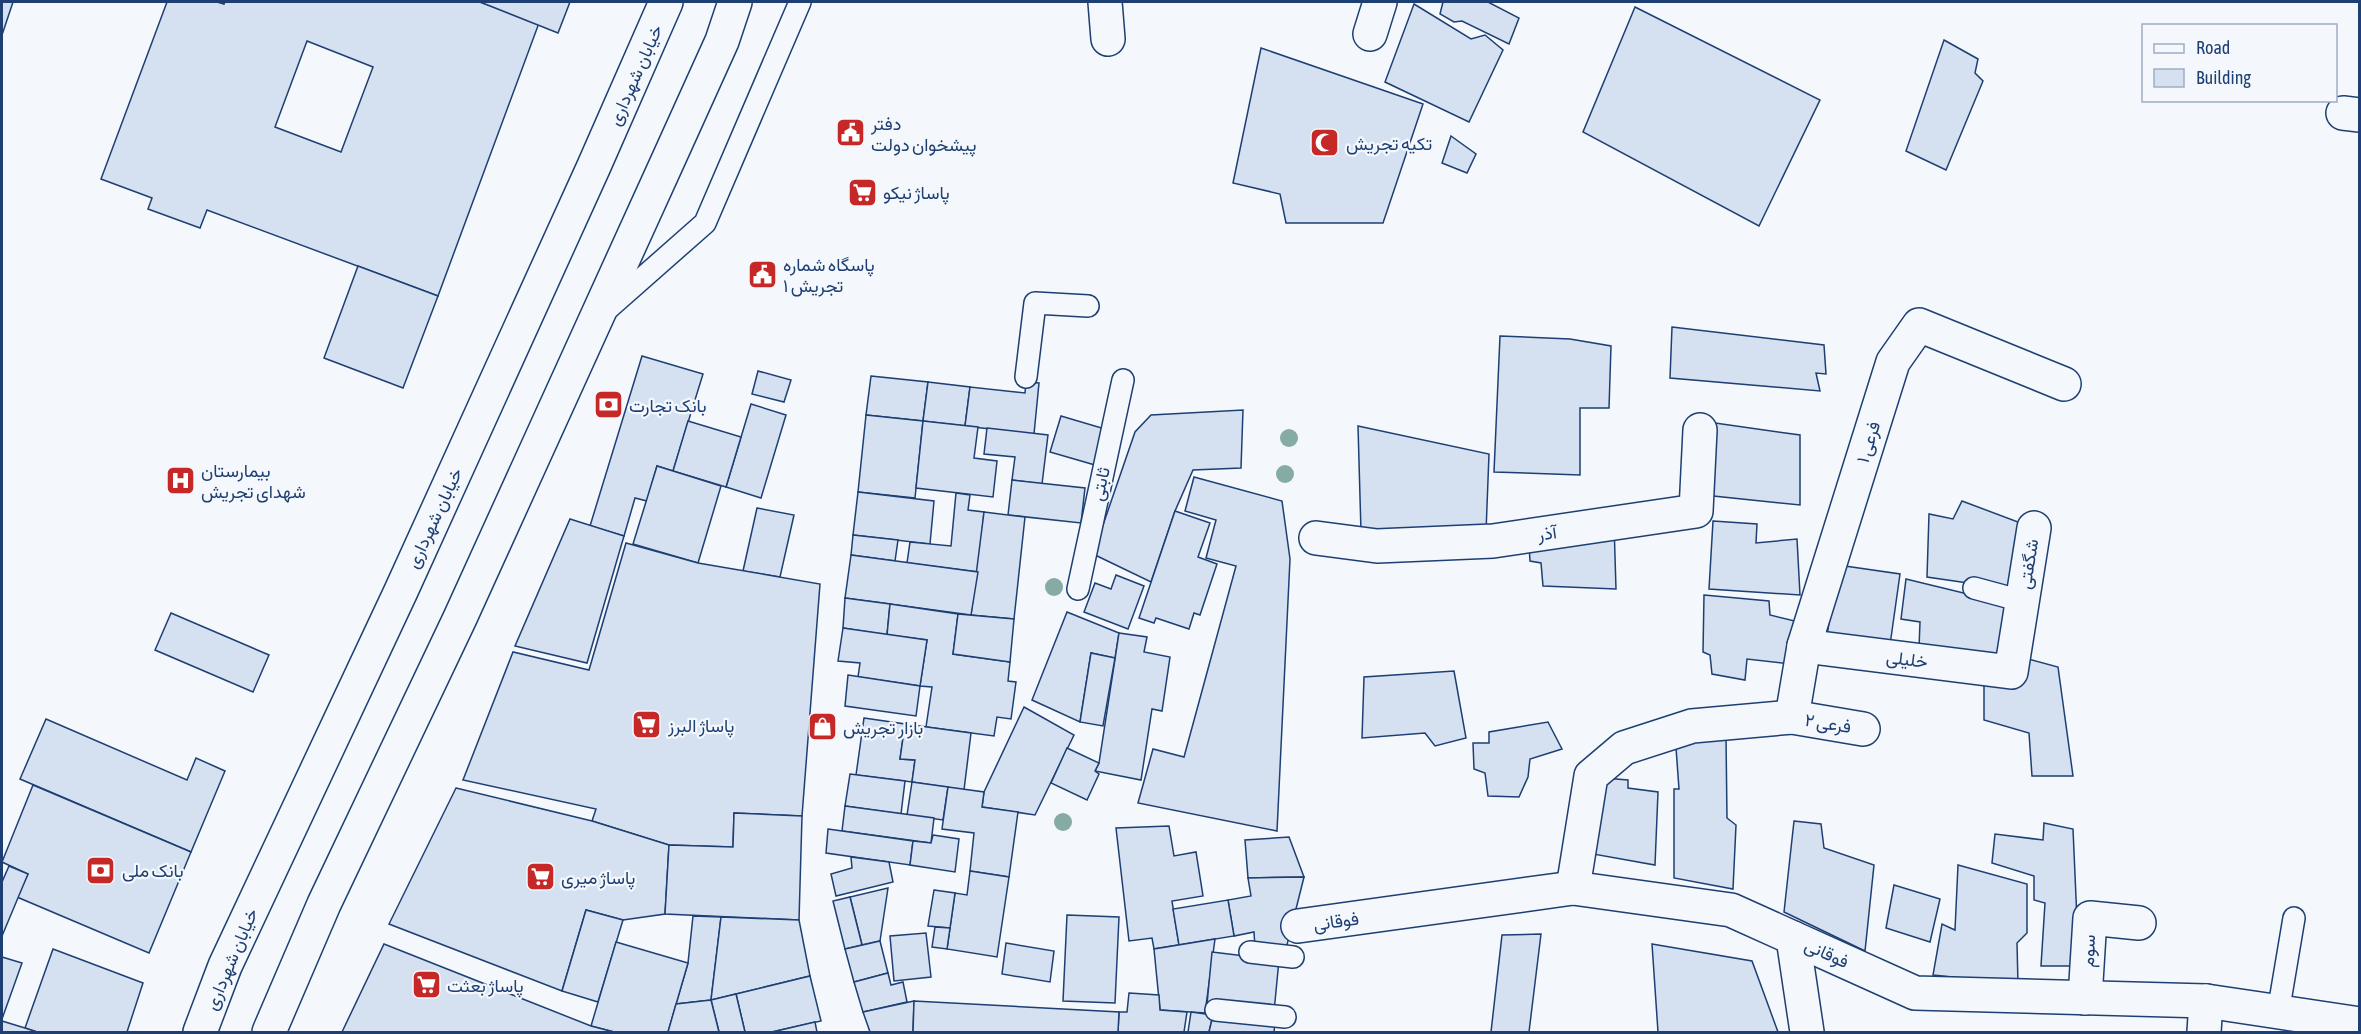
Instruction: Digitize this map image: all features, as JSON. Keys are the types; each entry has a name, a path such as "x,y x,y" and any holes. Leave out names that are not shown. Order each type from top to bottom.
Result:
{"street":[{"name":"خیابان شهرداری","path":"200,1032 225,966 426,536 666,2"},
{"path":"269,1032 324,904 460,618 722,41 735,2"},
{"path":"1105,2 1108,39"},
{"path":"1370,34 1380,2"},
{"name":"فرعی ۱","path":"1792,717 1804,646 1893,362 1918,325 2064,384"},
{"name":"آذر","path":"1316,538 1377,546 1493,541 1696,511 1700,430"},
{"name":"شگفتی","path":"2011,672 2034,528"},
{"name":"خلیلی","path":"1804,646 2011,672"},
{"name":"فرعی ۲","path":"1573,888 1591,776 1624,748 1692,726 1792,717 1863,729"},
{"name":"فوقانی","path":"1295,941 1573,888 1731,910 1915,993 2085,998 2205,1017 2278,1013 2360,1024"},
{"name":"سوم","path":"2085,998 2090,918 2139,922"},
{"path":"1793,938 1803,1032"}],"lane":[{"path":"595,321 705,224 800,2"},
{"path":"1026,377 1035,303 1088,306"},
{"name":"ثابتی","path":"1087,578 1123,380"},
{"name":"شگفتی","path":"1974,588 2022,601"},
{"path":"2278,1013 2294,918"},
{"path":"1250,952 1295,941"},
{"path":"1216,1010 1285,1017"}],"building":[{"path":"2,2 13,2 2,35"},
{"path":"167,2 224,4 225,2 480,2 539,23 438,296 207,210 200,228 148,209 152,198 101,179","holes":["307,41 373,67 341,152 275,127"]},
{"path":"480,2 570,2 558,33"},
{"path":"1443,2 1488,2 1519,18 1509,44 1462,21 1454,22 1440,14"},
{"path":"1414,4 1471,39 1485,35 1503,50 1469,122 1385,82"},
{"path":"1635,7 1820,100 1759,226 1583,132"},
{"path":"1944,40 1978,59 1975,73 1983,81 1946,170 1906,151"},
{"name":"تکیه تجریش","path":"1261,48 1423,104 1383,223 1286,223 1280,194 1233,183"},
{"path":"1451,136 1476,154 1467,173 1442,163"},
{"path":"358,266 438,296 403,388 324,358"},
{"path":"1672,327 1824,345 1826,374 1816,373 1820,391 1670,378"},
{"path":"1500,336 1570,339 1611,346 1609,408 1580,408 1580,475 1494,472"},
{"path":"642,356 703,374 673,471 657,466 647,501 635,498 624,536 590,526"},
{"path":"758,371 791,380 784,402 752,394"},
{"path":"871,376 928,382 923,421 866,415"},
{"path":"928,382 970,387 965,426 923,421"},
{"path":"1026,382 1039,383 1034,434 965,426 970,387 1025,393"},
{"path":"751,404 786,415 761,498 726,487"},
{"path":"1243,410 1241,468 1193,470 1175,511 1151,582 1093,554 1135,432 1151,415"},
{"path":"866,415 923,421 915,498 858,492"},
{"path":"1061,416 1105,429 1095,465 1050,452"},
{"path":"688,421 741,437 726,487 673,471"},
{"path":"923,421 978,427 974,458 997,461 993,497 916,488"},
{"path":"1708,422 1800,435 1800,505 1704,495"},
{"path":"1358,426 1489,454 1486,532 1361,532"},
{"path":"987,428 1048,435 1042,484 1012,480 1015,457 984,454"},
{"path":"657,466 721,486 698,563 633,544"},
{"path":"1194,477 1282,501 1290,559 1277,831 1138,803 1153,749 1184,757 1236,566 1206,558 1216,520 1185,511"},
{"path":"1012,480 1085,488 1081,523 1008,515"},
{"path":"858,492 934,501 930,544 853,535"},
{"path":"956,493 970,495 968,510 984,512 978,572 907,563 910,542 951,546"},
{"path":"1962,501 2034,528 2016,590 1927,577 1929,514 1953,519"},
{"path":"757,508 794,515 780,577 743,571"},
{"path":"1175,511 1210,523 1198,557 1217,564 1200,615 1194,613 1189,629 1156,618 1154,623 1139,618"},
{"path":"984,512 1025,517 1014,619 971,615"},
{"path":"570,519 624,536 587,663 515,646"},
{"path":"1713,521 1757,524 1756,543 1797,539 1800,595 1709,589"},
{"path":"1614,523 1616,589 1543,586 1541,563 1530,561 1528,529"},
{"path":"853,535 898,540 895,561 851,555"},
{"name":"پاساژ البرز","path":"626,543 698,563 820,584 802,816 734,813 733,847 669,845 592,821 596,809 463,780 513,652 589,670"},
{"path":"851,555 978,572 971,615 845,598"},
{"path":"1838,565 1900,574 1890,645 1827,636"},
{"path":"1116,575 1144,586 1128,629 1084,612 1095,583 1111,589"},
{"path":"1906,579 2013,605 2003,660 1919,648 1920,622 1901,619"},
{"path":"1704,595 1769,601 1770,615 1799,622 1790,664 1747,659 1745,680 1712,674 1710,655 1703,652"},
{"path":"845,598 890,604 887,635 843,628"},
{"path":"890,604 958,614 953,654 1010,662 1008,681 1016,682 1011,719 997,717 994,736 926,727 932,687 920,686 927,640 887,635"},
{"path":"1067,612 1119,633 1115,658 1091,653 1080,722 1032,700"},
{"path":"171,613 269,655 253,692 155,650"},
{"path":"958,614 1014,619 1010,662 953,654"},
{"path":"843,628 927,640 920,686 858,677 860,663 838,661"},
{"path":"1119,633 1147,637 1144,652 1170,657 1162,711 1152,709 1141,780 1095,771 1099,763"},
{"path":"1091,653 1115,658 1103,726 1080,722"},
{"path":"2021,657 2058,667 2073,776 2032,776 2029,733 1984,720 1984,676"},
{"path":"1454,671 1466,738 1435,746 1425,733 1362,738 1364,677"},
{"path":"848,675 920,686 916,716 845,706"},
{"path":"1024,707 1074,735 1035,815 982,807 984,792"},
{"path":"864,718 905,724 900,759 915,760 912,782 856,775"},
{"path":"46,719 187,780 196,758 225,771 191,852 20,779"},
{"path":"1548,722 1562,749 1530,759 1528,777 1519,797 1488,796 1485,773 1474,769 1473,743 1489,743 1489,732"},
{"path":"905,724 971,733 964,790 912,782 915,760 900,759"},
{"path":"1675,734 1726,737 1727,818 1736,825 1733,889 1674,878 1674,789 1679,789"},
{"path":"1067,748 1099,763 1095,771 1099,774 1087,800 1051,783"},
{"path":"850,774 905,781 901,814 845,806"},
{"path":"1604,778 1628,780 1628,788 1658,792 1655,865 1593,854"},
{"path":"912,782 948,787 943,820 907,815"},
{"name":"بانک ملی","path":"33,785 191,852 149,953 17,897 28,874 2,862"},
{"path":"948,787 984,792 982,807 1018,812 1009,877 970,871 974,833 942,829"},
{"name":"پاساژ میری","path":"456,788 592,821 669,845 665,914 623,920 586,910 562,991 389,924"},
{"path":"845,806 934,818 931,843 842,831"},
{"path":"734,813 802,816 799,920 665,914 669,845 733,847"},
{"path":"1794,821 1821,824 1824,848 1874,865 1865,951 1784,912"},
{"path":"2044,823 2073,829 2079,966 2041,966 2045,903 2034,900 2034,876 1992,863 1995,834 2043,840"},
{"path":"1169,826 1174,856 1196,852 1203,896 1172,901 1179,945 1154,949 1152,938 1129,941 1116,828"},
{"path":"828,829 913,841 910,865 826,853"},
{"path":"933,835 959,839 955,872 910,865 913,841 931,843"},
{"path":"1289,837 1304,877 1248,878 1245,840"},
{"path":"851,857 889,862 893,882 836,896 831,874 852,868"},
{"path":"1958,865 2027,884 2027,933 2017,943 2018,984 1933,975 1942,924 1955,930"},
{"path":"9,866 28,874 2,936 2,882"},
{"path":"970,871 1009,877 997,957 947,949 955,893 967,895"},
{"path":"1304,877 1286,949 1255,948 1254,932 1234,936 1228,900 1251,896 1248,878"},
{"path":"1894,885 1940,899 1930,942 1886,928"},
{"path":"888,888 880,941 862,945 850,897"},
{"path":"934,890 955,893 950,928 928,926"},
{"path":"850,897 862,945 845,949 833,901"},
{"path":"1228,900 1234,936 1179,945 1173,909"},
{"path":"586,910 623,920 598,1002 562,991"},
{"path":"1067,915 1119,917 1115,1003 1063,1001"},
{"path":"693,916 721,917 711,1000 676,1004 688,963"},
{"path":"721,917 799,920 810,976 711,1000"},
{"path":"935,927 950,928 947,949 932,947"},
{"path":"926,933 931,977 894,981 890,936"},
{"path":"1541,934 1529,1032 1491,1032 1502,935"},
{"path":"1215,939 1205,1013 1160,1010 1154,949"},
{"path":"880,941 888,973 854,982 845,949"},
{"path":"616,942 688,963 668,1032 614,1032 591,1026"},
{"path":"1006,943 1054,951 1050,982 1002,974"},
{"name":"پاساژ بعثت","path":"384,944 591,1026 614,1032 342,1032"},
{"path":"1652,944 1752,961 1778,1032 1658,1032"},
{"path":"53,949 143,983 127,1032 37,1032 25,1028"},
{"path":"1212,952 1279,960 1274,1012 1207,1004"},
{"path":"2,957 22,963 2,1019"},
{"path":"888,973 891,985 903,982 907,1002 863,1012 854,982"},
{"path":"810,976 821,1021 772,1032 745,1032 736,994"},
{"path":"1129,993 1159,995 1160,1010 1187,1012 1184,1032 1118,1032 1119,1012 1127,1012"},
{"path":"736,994 745,1032 719,1032 711,1000"},
{"path":"711,1000 719,1032 668,1032 676,1004"},
{"path":"914,1001 913,1032 870,1032 863,1012"},
{"path":"914,1001 1119,1012 1118,1032 913,1032"},
{"path":"1191,1012 1213,1015 1209,1032 1188,1032"},
{"path":"1213,1015 1275,1023 1274,1032 1209,1032"},
{"path":"2,1021 25,1028 37,1032 2,1032"},
{"path":"815,1022 817,1032 772,1032"}],"place":[{"name":"دفتر پیشخوان دولت","path":"850,133"},
{"name":"تکیه تجریش","path":"1325,143"},
{"name":"پاساژ نیکو","path":"862,192"},
{"name":"پاسگاه شماره ۱ تجریش","path":"762,274"},
{"name":"بانک تجارت","path":"608,405"},
{"name":"بیمارستان شهدای تجریش","path":"180,480"},
{"name":"پاساژ البرز","path":"647,725"},
{"name":"بازار تجریش","path":"822,727"},
{"name":"بانک ملی","path":"101,870"},
{"name":"پاساژ میری","path":"540,877"},
{"name":"پاساژ بعثت","path":"426,985"}]}
